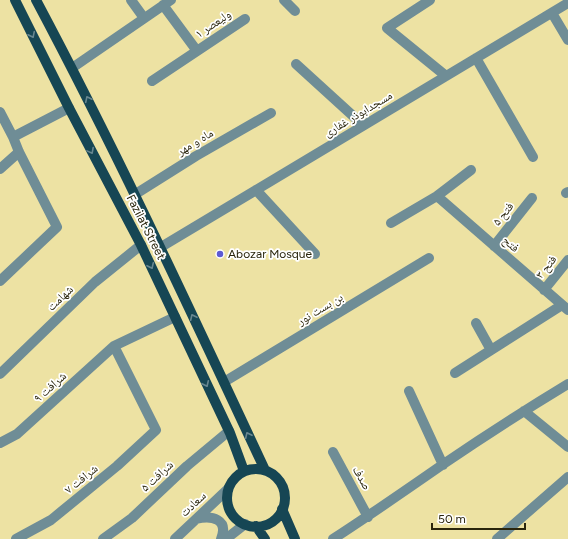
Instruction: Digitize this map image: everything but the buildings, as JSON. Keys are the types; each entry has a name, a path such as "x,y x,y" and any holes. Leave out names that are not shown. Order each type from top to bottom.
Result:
{"main road":[{"name":"Fazilat Street","path":"14,0 141,245 229,431 244,471"},
{"name":"Fazilat Street","path":"36,0 72,68 160,247 265,470"},
{"path":"251,469 265,470 276,477 283,487 285,495 282,509 276,518 270,523 262,526 245,524 232,514 228,506 228,489 234,478 244,471 251,469"},
{"path":"282,509 295,539"},
{"path":"256,526 265,539"}],"street":[{"path":"131,0 144,18"},
{"path":"284,0 295,11"},
{"path":"430,0 387,28 446,76"},
{"path":"72,68 167,3"},
{"name":"ولیعصر ۱","path":"167,3 197,51"},
{"name":"مسجدابوذر غفاری","path":"160,247 568,3"},
{"path":"552,13 568,40"},
{"name":"ولیعصر ۱","path":"152,81 245,19"},
{"path":"476,58 533,157"},
{"path":"296,64 363,125"},
{"path":"13,137 69,108"},
{"path":"0,112 57,227 0,281"},
{"name":"ماه و مهر","path":"134,195 196,156 271,114"},
{"path":"0,169 19,152"},
{"path":"391,223 437,196 471,170"},
{"path":"256,190 316,254"},
{"name":"فتح","path":"437,196 565,308"},
{"name":"فتح ۵","path":"494,246 532,198"},
{"name":"شهامت","path":"0,374 95,282 141,245"},
{"name":"بن بست نور","path":"224,382 429,258"},
{"name":"فتح ۳","path":"544,290 568,260"},
{"path":"455,373 491,350 565,308"},
{"name":"شرافت ۹","path":"0,443 17,434 114,346 175,317"},
{"path":"476,323 491,350"},
{"name":"شرافت ۷","path":"16,539 51,520 117,466 156,430 114,346"},
{"path":"333,539 368,517 524,411 568,384"},
{"path":"409,391 443,465"},
{"path":"524,411 568,447"},
{"name":"شرافت ۵","path":"103,539 132,518 187,466 229,431"},
{"name":"صدف","path":"333,452 368,517"},
{"path":"497,539 568,477"},
{"name":"سعادت","path":"175,539 228,489"},
{"path":"195,520 208,517 220,521 223,526 221,539"},
{"path":"226,539 245,524"}],"place":[{"name":"Abozar Mosque","path":"220,254"}]}
